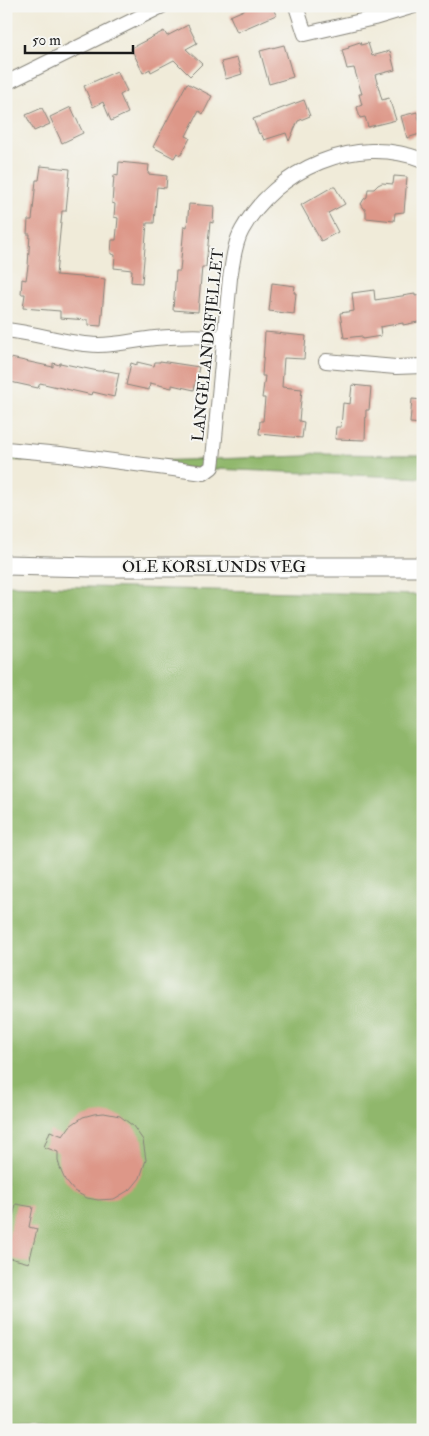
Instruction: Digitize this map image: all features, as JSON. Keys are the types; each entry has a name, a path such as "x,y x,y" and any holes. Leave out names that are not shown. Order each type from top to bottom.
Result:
{"street":[{"path":"6,84 162,6"},
{"path":"296,6 304,34 374,18 414,6"},
{"name":"LANGELANDSFJELLET","path":"6,449 70,455 204,473 212,467 230,278 241,231 256,210 273,192 294,175 317,162 339,155 374,151 399,152 423,160"},
{"path":"6,330 67,342 96,345 121,344 187,335 225,338"},
{"path":"326,360 396,367 423,366"},
{"name":"OLE KORSLUNDS VEG","path":"6,565 423,568"}],"green space":[{"path":"6,449 121,462 304,456 314,453 423,455 423,478 6,460"},
{"path":"6,585 423,595 423,1430 6,1430"}],"building":[{"path":"253,6 272,6 276,15 237,32 230,16"},
{"path":"188,25 197,43 186,49 202,64 190,76 174,60 151,72 150,69 143,73 131,48 164,31 167,36"},
{"path":"360,42 361,45 368,43 372,56 390,51 395,70 375,75 382,100 389,98 396,120 368,127 365,117 360,118 357,107 362,105 359,94 362,94 354,68 347,69 342,50"},
{"path":"284,45 293,77 269,84 260,51"},
{"path":"237,58 242,74 226,79 221,62"},
{"path":"117,71 127,91 120,95 128,113 111,121 103,102 93,107 84,86"},
{"path":"187,83 212,96 203,114 199,111 186,136 190,138 181,155 177,153 174,158 153,147"},
{"path":"304,100 310,116 298,121 289,141 286,133 264,140 261,133 259,134 253,119"},
{"path":"71,107 83,133 62,143 50,117"},
{"path":"42,108 50,124 34,131 26,115"},
{"path":"417,112 423,133 407,138 401,116"},
{"path":"119,162 149,165 148,174 167,176 166,188 157,187 154,223 147,223 142,283 131,282 132,270 114,268 115,255 111,254 112,240 116,240 118,218 114,217 115,204 112,203 114,175 118,176"},
{"path":"41,166 70,169 66,211 62,211 56,275 105,279 101,326 88,325 88,320 60,318 60,311 23,308 25,294 21,294 22,279 26,280 30,234 27,234 28,220 32,220 36,180 39,180"},
{"path":"394,176 407,177 404,212 395,213 394,221 366,218 366,211 361,204 367,197 368,189 374,189 382,183 393,184"},
{"path":"335,187 345,204 328,213 338,232 321,241 301,205"},
{"path":"189,204 214,206 213,223 210,222 206,267 202,267 198,312 173,310 176,271 180,271 184,226 187,227"},
{"path":"272,283 295,286 294,314 269,311"},
{"path":"374,290 375,300 415,294 415,296 423,295 423,321 380,327 381,336 362,339 362,336 344,338 340,313 354,311 352,293"},
{"path":"265,332 306,336 304,359 284,358 282,387 302,389 299,421 304,422 302,438 259,434 260,421 263,421 265,398 262,398 265,376 262,376"},
{"path":"6,357 53,367 53,363 59,365 60,363 98,371 119,373 114,397 93,392 92,395 40,383 38,388 6,381"},
{"path":"160,361 199,367 194,390 150,383 149,390 126,385 131,363 137,365 137,362 154,366 155,362"},
{"path":"352,385 371,387 369,410 366,410 365,440 335,439 336,427 341,427 343,403 350,404"},
{"path":"412,399 423,400 423,424 410,423"},
{"path":"104,1113 120,1116 133,1126 143,1140 146,1160 140,1178 131,1189 114,1199 98,1200 87,1198 74,1191 65,1180 61,1171 58,1152 44,1147 50,1131 63,1136 70,1126 83,1117"},
{"path":"16,1204 33,1207 29,1227 37,1229 29,1263 6,1257 6,1247"}]}
